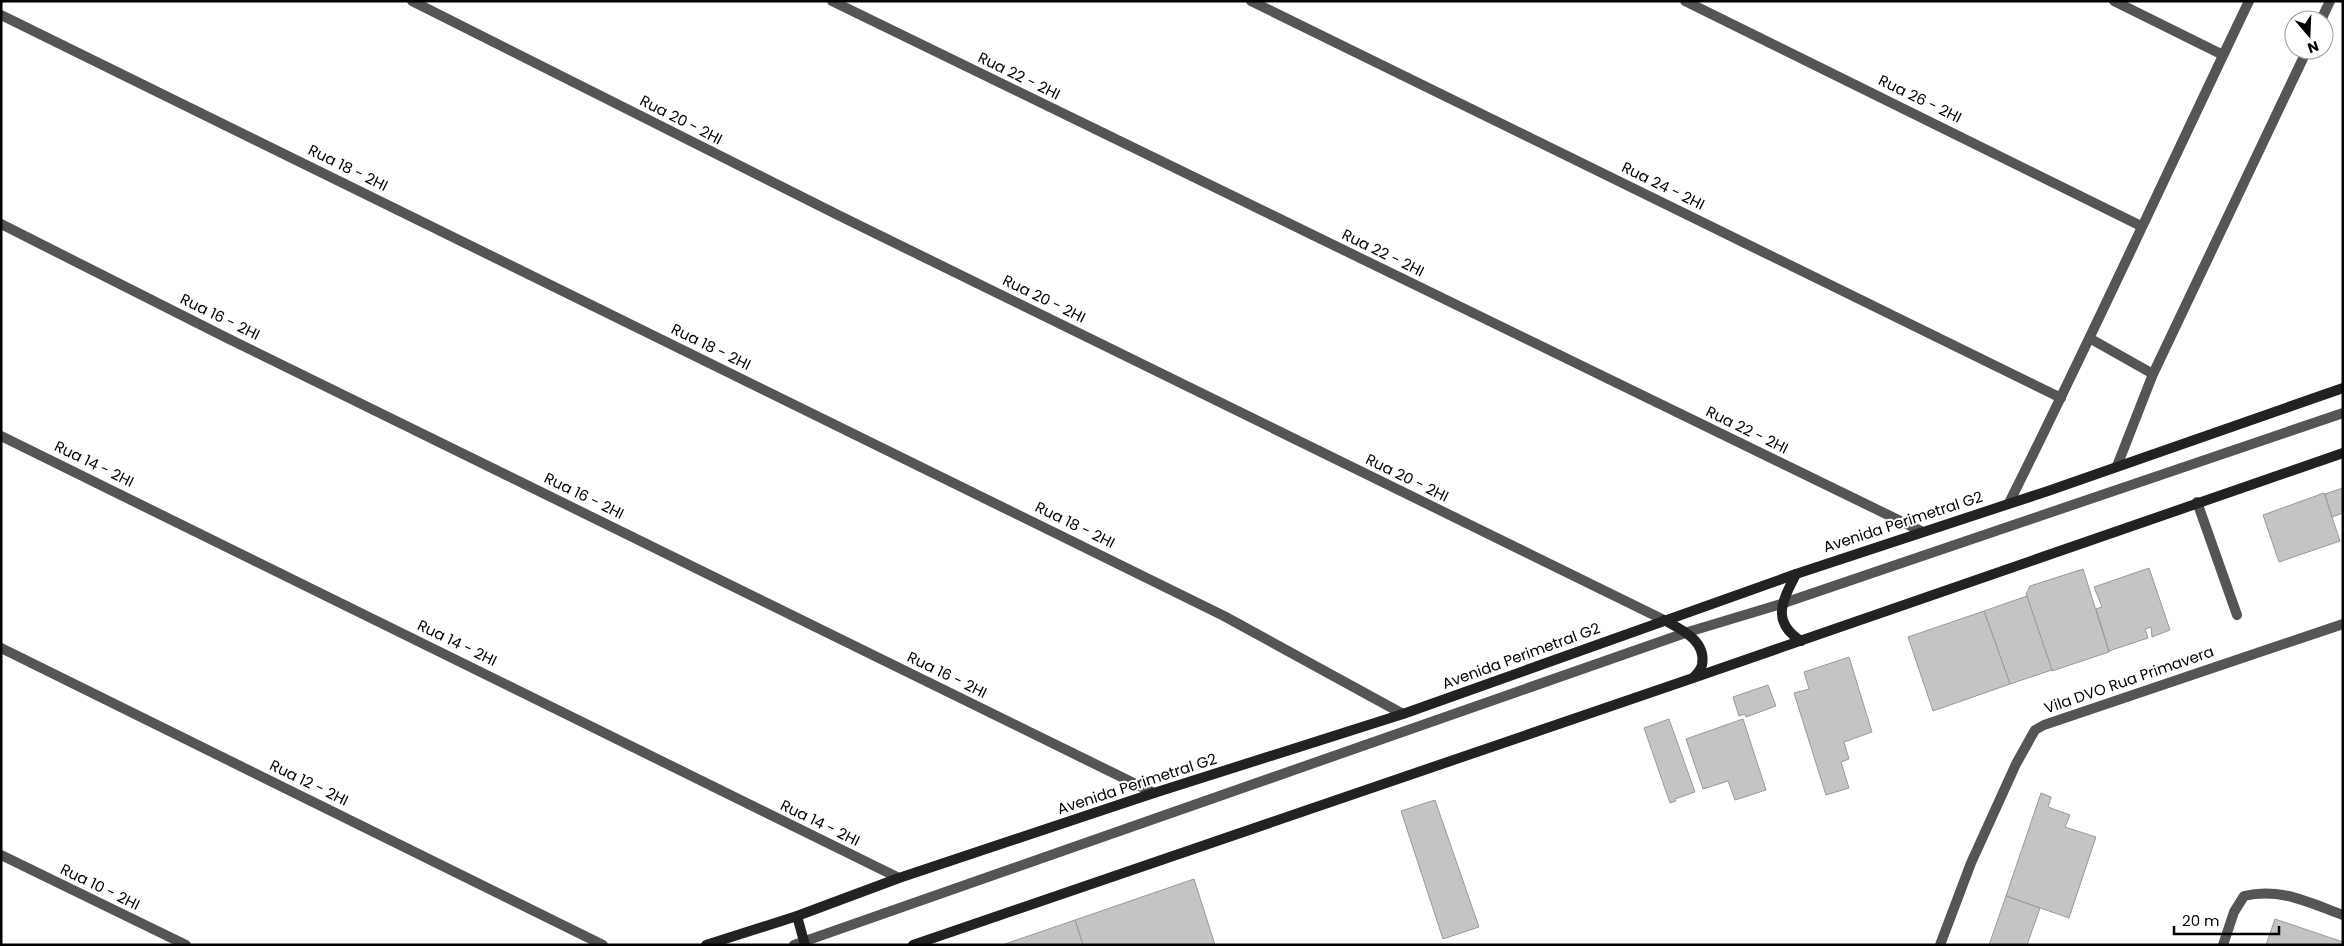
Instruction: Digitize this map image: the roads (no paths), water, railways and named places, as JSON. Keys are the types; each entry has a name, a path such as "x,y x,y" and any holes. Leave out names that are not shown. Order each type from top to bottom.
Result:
{"street":[{"name":"Rua 20 - 2HI","path":"412,1 840,216 1664,620"},
{"name":"Rua 22 - 2HI","path":"832,1 1921,531"},
{"name":"Rua 24 - 2HI","path":"1251,1 2061,398"},
{"name":"Rua 26 - 2HI","path":"1684,1 2141,226"},
{"path":"2114,1 2223,55"},
{"path":"2009,503 2091,339 2141,226 2249,1"},
{"name":"Rua 18 - 2HI","path":"1,15 1207,607 1403,714"},
{"path":"2117,466 2153,374 2302,60"},
{"name":"Rua 16 - 2HI","path":"1,224 225,337 1154,793"},
{"path":"2091,339 2153,374"},
{"name":"Avenida Perimetral G2","path":"708,944 796,916 899,878 1154,793 1403,714 1796,574 2343,388"},
{"path":"796,916 801,944 1688,632 1781,604 2343,413"},
{"name":"Rua 14 - 2HI","path":"1,436 899,878"},
{"path":"913,945 2343,453"},
{"path":"2197,502 2237,615"},
{"path":"1796,574 1781,604 1782,622 1794,636 1801,640"},
{"path":"1664,620 1688,632 1700,647 1702,665 1693,678"},
{"name":"Vila DVO Rua Primavera","path":"1940,945 1971,863 2016,764 2035,730 2044,724 2343,624"},
{"name":"Rua 12 - 2HI","path":"1,648 603,945"},
{"name":"Rua 10 - 2HI","path":"1,855 186,945"},
{"path":"2223,945 2234,912 2244,896 2274,893 2297,898 2343,915"}]}
